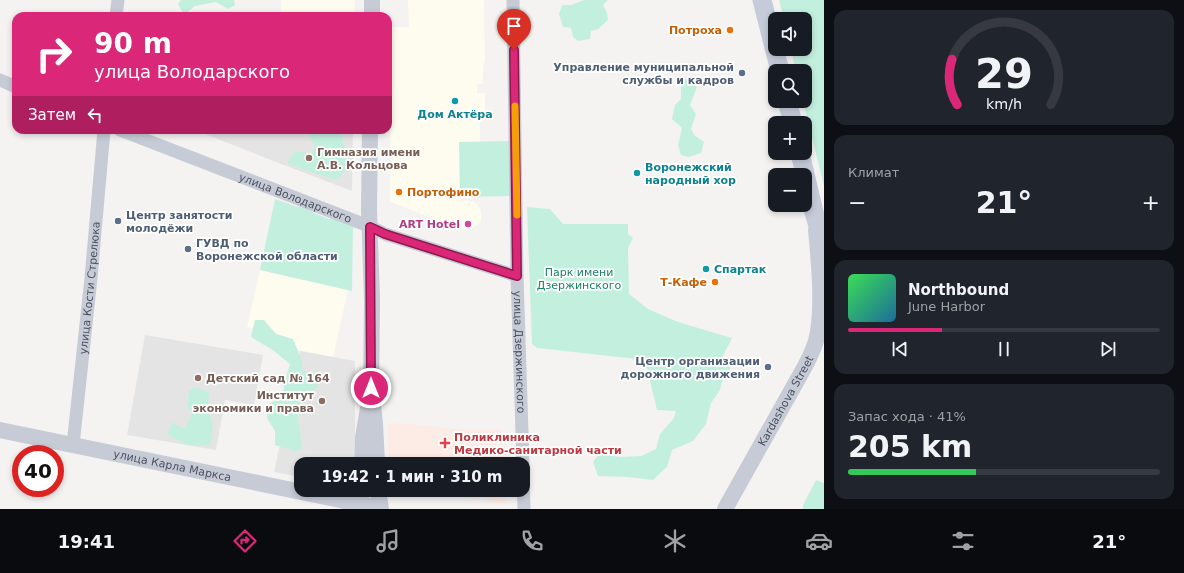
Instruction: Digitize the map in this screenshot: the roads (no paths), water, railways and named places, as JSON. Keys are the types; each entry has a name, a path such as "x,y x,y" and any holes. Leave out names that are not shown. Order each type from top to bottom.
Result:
{"main road":[{"path":"762,0 778,64"},
{"path":"802,160 824,245"}],"street":[{"path":"116,12 118,0"},
{"path":"372,0 372,12"},
{"name":"улица Дзержинского","path":"513,0 517,276 523,457"},
{"path":"0,80 12,85"},
{"name":"улица Кости Стрелюка","path":"73,446 92,270 104,134"},
{"name":"улица Володарского","path":"130,134 385,234 517,276"},
{"path":"370,134 371,388 377,457"},
{"name":"Kardashova Street","path":"725,509 807,363 816,340 820,319 821,300 816,216"},
{"path":"362,457 363,437 371,388"},
{"name":"улица Карла Маркса","path":"0,430 345,500 377,508"},
{"name":"Kardashova Street","path":"731,509 739,485"},
{"path":"367,497 377,508"},
{"path":"377,508 378,497"},
{"path":"524,497 524,509"}],"place":[{"name":"Потроха","path":"730,30"},
{"name":"Управление муниципальной службы и кадров","path":"742,73"},
{"name":"Дом Актёра","path":"455,101"},
{"name":"Гимназия имени А.В. Кольцова","path":"309,158"},
{"name":"Воронежский народный хор","path":"637,173"},
{"name":"Портофино","path":"399,192"},
{"name":"Центр занятости молодёжи","path":"118,221"},
{"name":"ART Hotel","path":"468,224"},
{"name":"ГУВД по Воронежской области","path":"188,249"},
{"name":"Спартак","path":"706,269"},
{"name":"Т-Кафе","path":"715,282"},
{"name":"Центр организации дорожного движения","path":"768,367"},
{"name":"Детский сад № 164","path":"198,378"},
{"name":"Институт экономики и права","path":"322,401"},
{"name":"Поликлиника Медико-санитарной части","path":"445,443"}],"park label":[{"name":"Парк имени Дзержинского","path":"579,278"}]}
